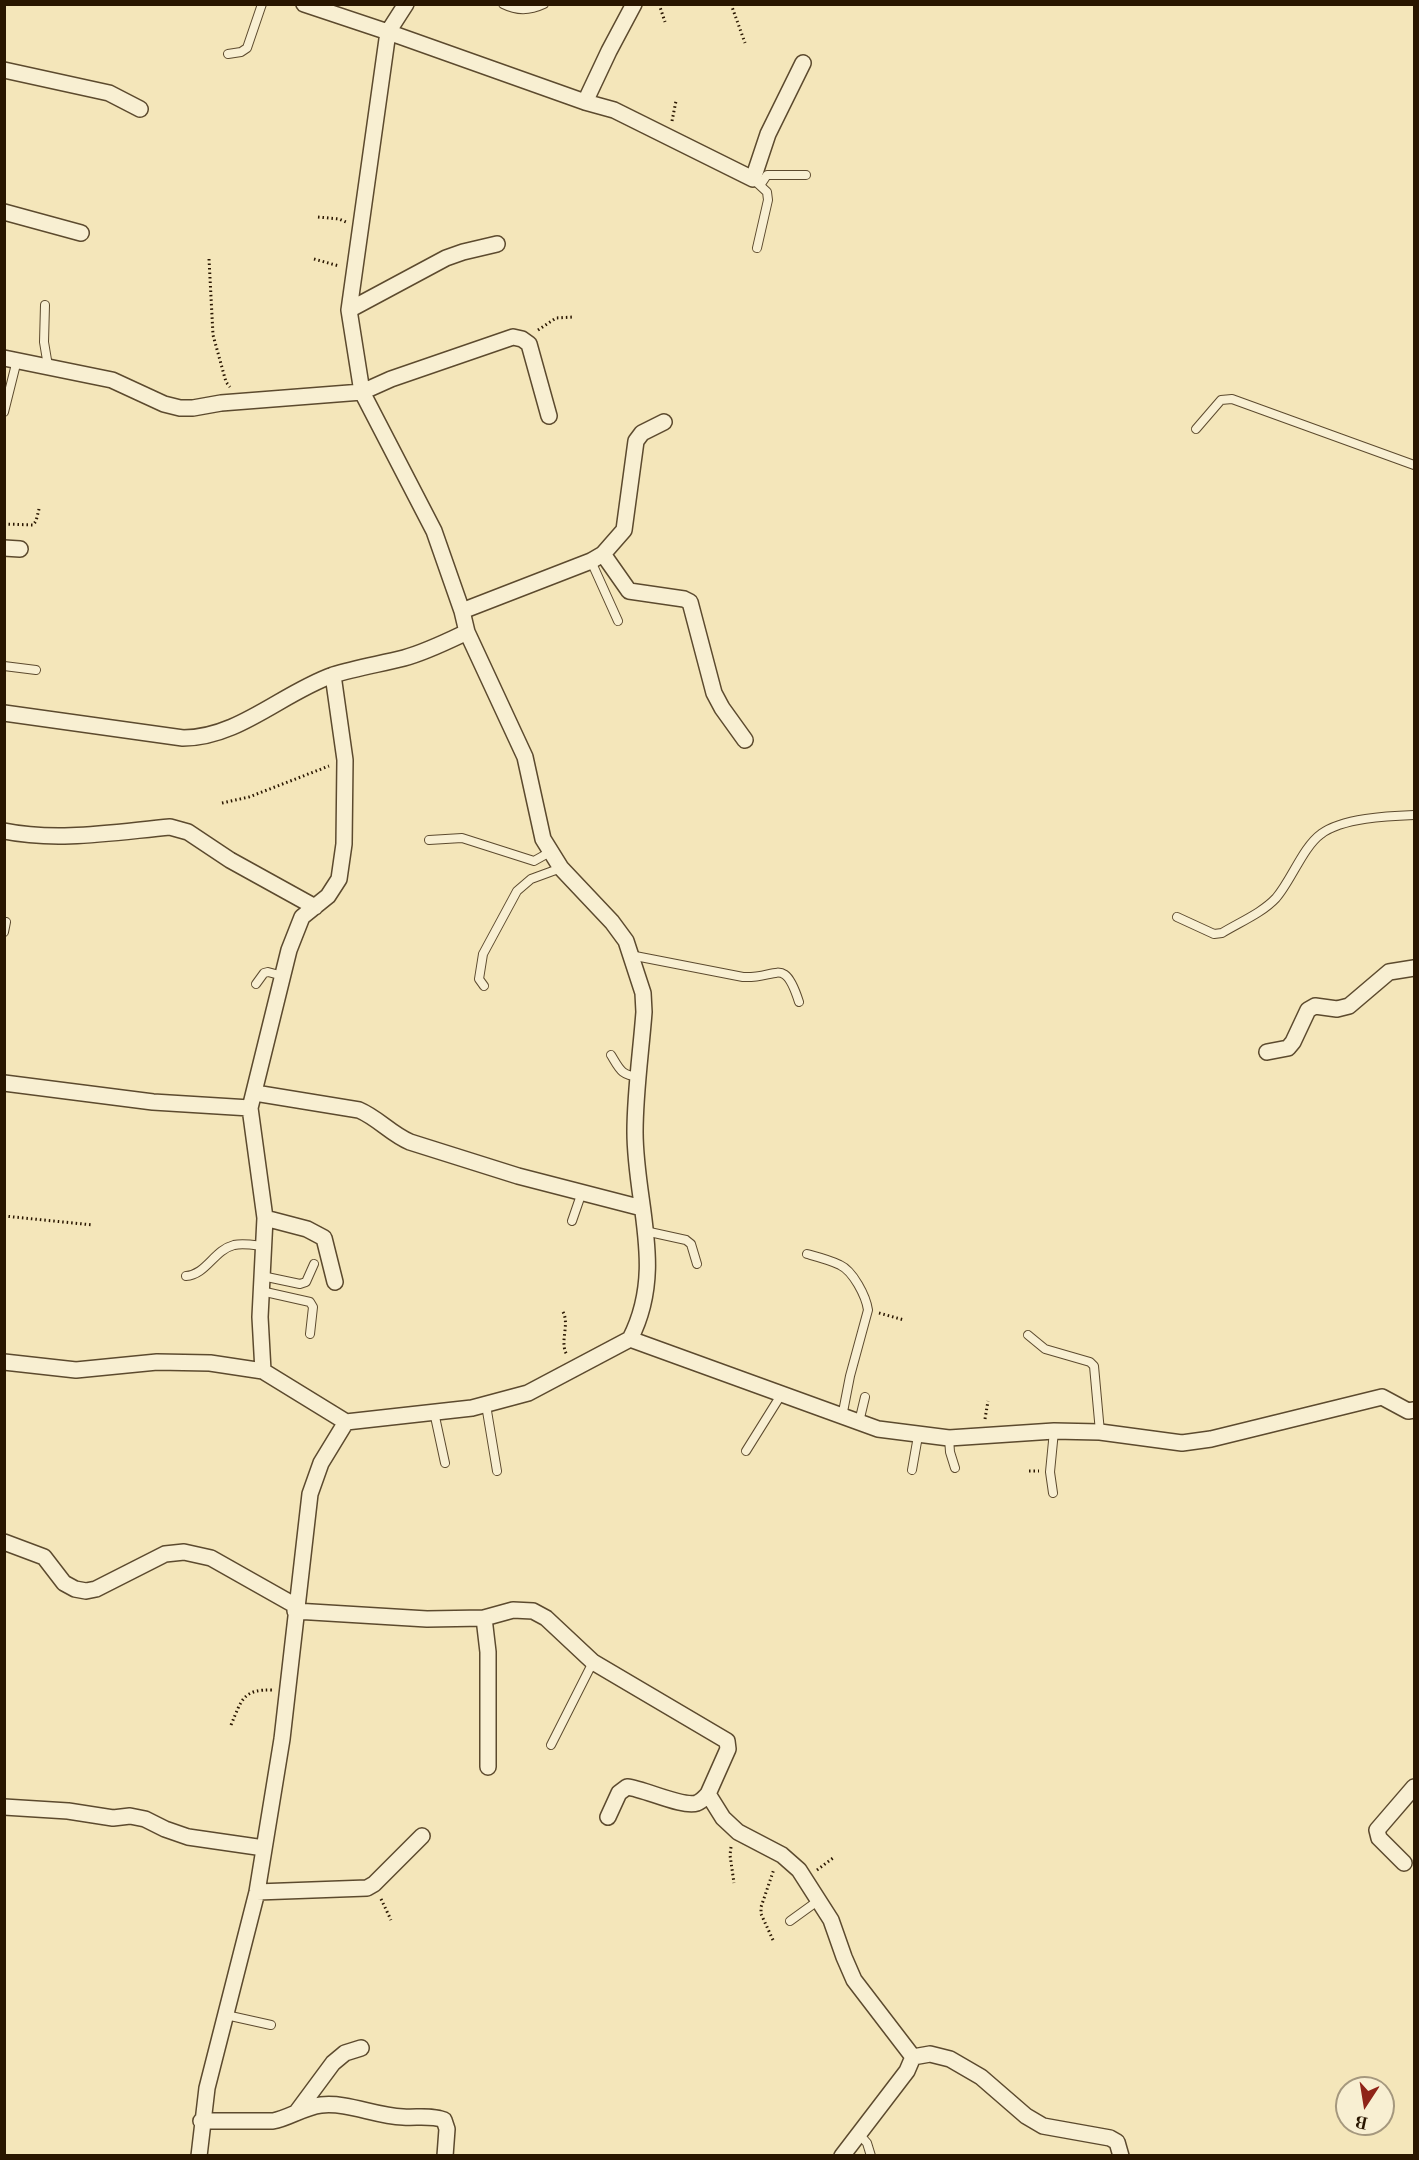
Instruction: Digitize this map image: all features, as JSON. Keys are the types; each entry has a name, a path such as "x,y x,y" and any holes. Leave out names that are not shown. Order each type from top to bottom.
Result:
{"street":[{"path":"304,4 585,102 614,110 757,181 768,134 803,63"},
{"path":"4,1362 76,1370 157,1362 210,1363 263,1371 346,1422 486,1405 528,1393 630,1339 638,1323 649,1268 635,1132 644,1012 643,993 626,941 612,922 561,868 543,839 525,757 467,632 434,531 362,392 349,310 388,32 406,4"},
{"path":"585,102 634,4"},
{"path":"4,70 109,93 140,109"},
{"path":"4,212 81,233"},
{"path":"349,310 446,258 497,244"},
{"path":"11,359 112,380 164,404 180,408 362,392 390,379 513,337 529,344 549,416"},
{"path":"462,611 597,557 624,530 636,441 642,433 664,422"},
{"path":"4,548 20,549"},
{"path":"597,557 629,591 684,599 690,602 714,693 745,741"},
{"path":"4,713 183,738 213,735 258,714 299,689 333,675 406,657 440,646 467,632"},
{"path":"263,1371 260,1333 265,1218 250,1108 289,950 303,917 328,896 339,879 344,844 345,760 333,675"},
{"path":"4,831 27,836 53,836 170,827 188,832 230,860 315,907"},
{"path":"1267,1052 1288,1048 1308,1010 1315,1006 1337,1009 1349,1006 1389,972 1414,968"},
{"path":"4,1083 153,1102 250,1108"},
{"path":"255,1093 359,1110 370,1115 397,1136 410,1142 518,1176 642,1208"},
{"path":"265,1218 307,1229 324,1238 335,1282"},
{"path":"630,1339 842,1417 878,1429 918,1436 949,1438 1054,1431 1100,1432 1182,1443 1211,1439 1382,1397 1408,1411 1414,1410"},
{"path":"199,2156 201,2121 207,2088 224,2014 257,1892 282,1739 310,1494 321,1463 346,1422"},
{"path":"4,1542 45,1557 64,1583 75,1589 86,1591 96,1589 165,1554 183,1552 211,1558 296,1609 427,1619 484,1618 513,1611 533,1611 546,1618 593,1662 727,1741 728,1749 708,1794 700,1802 688,1804 627,1787 619,1793 608,1817"},
{"path":"484,1618 488,1652 488,1767"},
{"path":"1404,1863 1379,1838 1377,1830 1414,1787"},
{"path":"708,1794 723,1818 738,1832 782,1855 800,1870 831,1920 854,1980 913,2057"},
{"path":"4,1807 68,1811 113,1818 130,1816 188,1837 264,1848"},
{"path":"257,1892 309,1889 360,1890 375,1884 422,1836"},
{"path":"294,2115 333,2063 345,2053 361,2048"},
{"path":"913,2057 930,2054 950,2059 981,2077 1026,2116 1043,2126 1110,2138 1118,2142 1121,2156"},
{"path":"842,2156 908,2071 913,2057"},
{"path":"201,2121 273,2121 320,2105 339,2106 383,2115 438,2118 444,2120 447,2129 445,2156"}],"lane":[{"path":"228,54 241,52 247,48 262,4"},
{"path":"502,4 522,10 533,9 544,4"},
{"path":"757,248 768,200 767,192 757,181 767,175 806,175"},
{"path":"45,305 44,342 48,366"},
{"path":"4,412 11,359"},
{"path":"1196,429 1221,400 1232,399 1414,465"},
{"path":"597,557 618,621"},
{"path":"4,666 36,670"},
{"path":"1177,917 1214,934 1222,933 1277,898 1320,835 1336,826 1377,818 1414,815"},
{"path":"429,840 462,838 534,861 550,852"},
{"path":"484,986 479,979 483,954 517,891 531,879 561,868"},
{"path":"4,932 6,922"},
{"path":"630,954 743,977 773,972 781,973 792,980 799,1002"},
{"path":"256,984 268,972 283,976"},
{"path":"611,1055 627,1076 639,1077"},
{"path":"572,1221 582,1192"},
{"path":"645,1231 686,1240 690,1244 697,1264"},
{"path":"186,1276 192,1276 224,1249 236,1244 263,1246"},
{"path":"807,1254 843,1265 861,1287 867,1300 868,1310 850,1376 842,1417"},
{"path":"261,1284 306,1282 314,1264"},
{"path":"261,1284 310,1302 313,1307 310,1335"},
{"path":"1028,1335 1045,1349 1089,1362 1094,1366 1100,1432"},
{"path":"746,1451 781,1395"},
{"path":"858,1422 865,1397"},
{"path":"486,1405 497,1471"},
{"path":"434,1412 446,1463"},
{"path":"1053,1493 1050,1472 1054,1431"},
{"path":"912,1470 918,1436"},
{"path":"949,1438 955,1468"},
{"path":"550,1745 593,1662"},
{"path":"790,1921 819,1900"},
{"path":"224,2014 271,2025"},
{"path":"858,2133 867,2143 871,2156"}],"path":[{"path":"659,4 665,22"},
{"path":"731,4 745,43"},
{"path":"318,217 339,219 361,228"},
{"path":"209,259 213,335 226,382 239,402"},
{"path":"314,259 355,270"},
{"path":"529,344 535,332 544,324 556,318 573,317"},
{"path":"4,524 33,525 39,508"},
{"path":"222,803 249,797 345,760"},
{"path":"4,1216 93,1225"},
{"path":"868,1310 904,1320"},
{"path":"563,1312 566,1318 564,1350 579,1367"},
{"path":"231,1725 242,1699 249,1692 258,1689 287,1690"},
{"path":"734,1883 730,1855 731,1846 738,1832"},
{"path":"773,1940 761,1907 775,1865 782,1855"},
{"path":"806,1879 833,1858"},
{"path":"375,1884 391,1920"}]}
